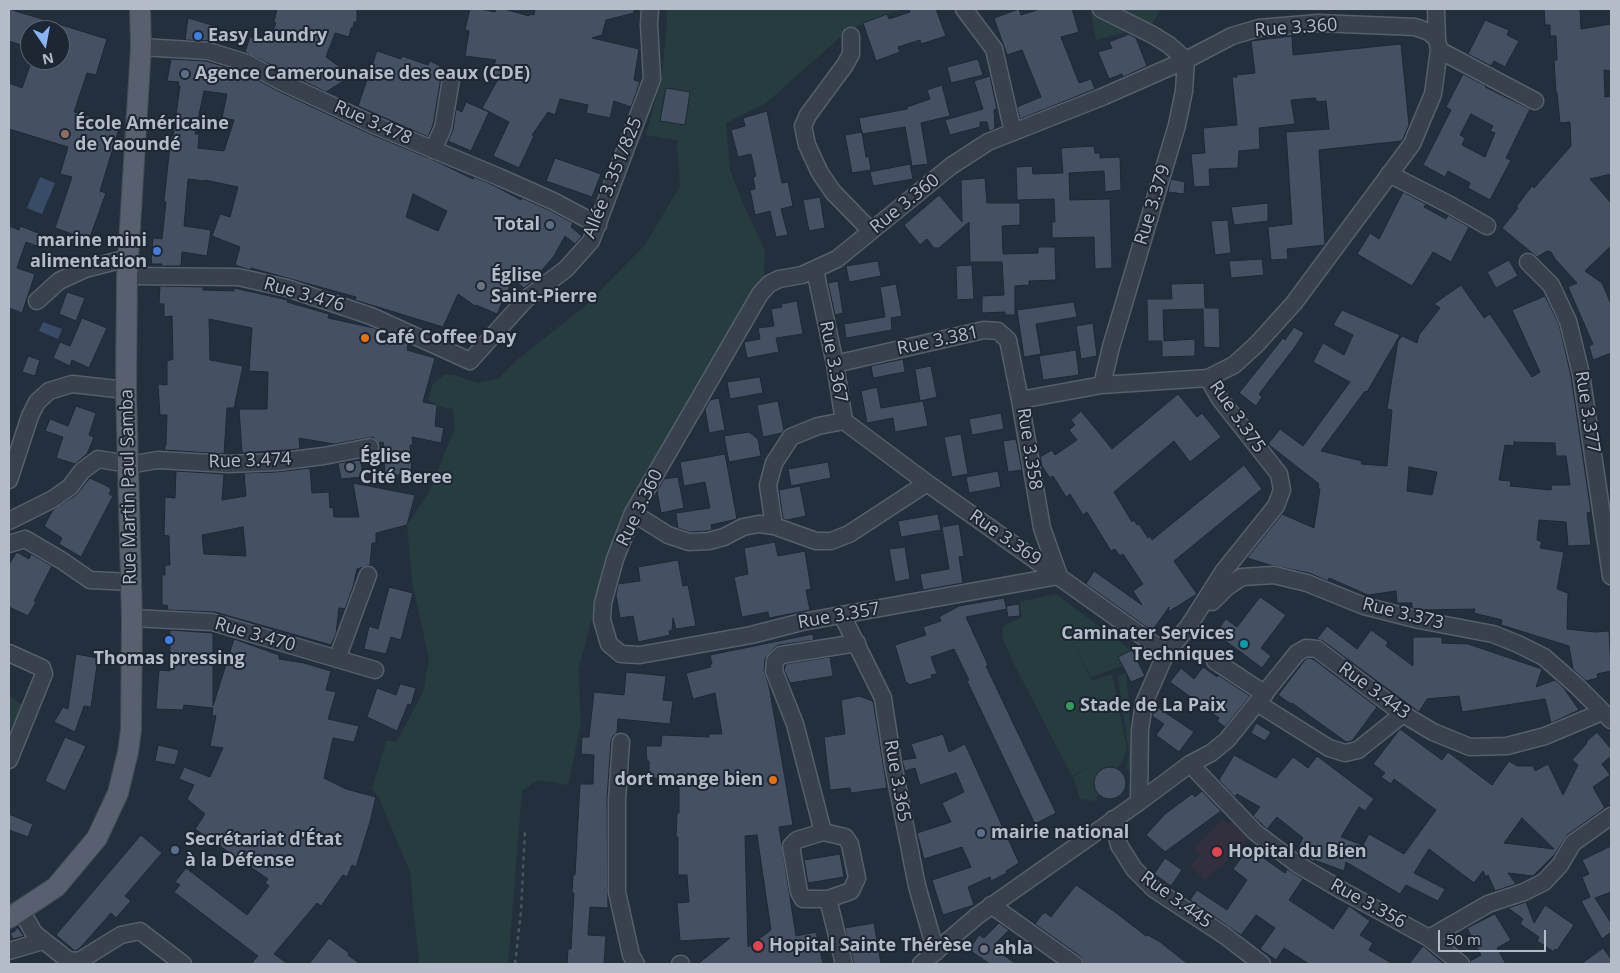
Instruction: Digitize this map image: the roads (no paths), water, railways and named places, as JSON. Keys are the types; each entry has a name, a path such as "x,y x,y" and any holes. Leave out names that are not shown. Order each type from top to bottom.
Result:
{"main road":[{"name":"Rue Martin Paul Samba","path":"15,914 56,888 98,838 118,793 128,752 131,730 132,618 126,390 127,267 141,47 140,9"}],"street":[{"name":"Allée 3.351/825","path":"470,361 526,300 566,269 591,240 652,79 650,9"},
{"path":"964,9 994,49 1013,132"},
{"path":"1101,9 1153,35 1169,45 1186,60"},
{"name":"Rue 3.375","path":"1139,802 1140,730 1144,703 1166,653 1188,627 1224,572 1276,506 1282,490 1279,474 1220,399 1208,378 1234,365 1257,344 1294,303 1412,144 1433,94 1438,45 1436,9"},
{"name":"Rue 3.360","path":"621,654 609,644 602,620 602,603 615,558 633,513 760,294 769,284 815,270 837,259 951,166 988,142 1102,97 1186,60 1232,36 1259,28 1308,24 1415,27 1429,32 1438,45 1536,101"},
{"path":"851,36 851,54 808,115 803,126 806,145 820,172 833,192 871,231"},
{"name":"Rue 3.478","path":"141,47 208,51 247,63 354,116 544,197 598,225"},
{"name":"Rue 3.379","path":"1102,385 1111,347 1177,125 1184,91 1186,60"},
{"path":"433,150 442,128 451,78"},
{"path":"1389,174 1487,226"},
{"name":"Rue 3.377","path":"1528,262 1551,285 1568,321 1581,374 1611,576"},
{"name":"Rue 3.476","path":"38,301 59,280 85,269 127,267 238,277 287,288 371,316 470,361"},
{"name":"Rue 3.367","path":"774,526 768,485 774,463 791,437 818,426 844,421 835,364 815,270"},
{"name":"Rue 3.381","path":"835,364 984,330 998,331 1008,340 1020,400"},
{"name":"Rue 3.358","path":"1058,576 1042,528 1020,400 1102,385 1208,378"},
{"path":"9,480 30,416 37,402 49,391 72,384 126,390"},
{"name":"Rue 3.369","path":"844,421 1166,653"},
{"name":"Rue 3.474","path":"9,522 53,499 70,487 82,471 98,459 128,464 158,460 229,464 276,462 324,456 370,447"},
{"path":"633,513 668,535 689,542 709,541 724,537 743,527 759,524 774,526 816,540 831,542 849,534 927,482"},
{"path":"9,544 25,539 90,580 131,582"},
{"path":"337,659 368,575"},
{"name":"Rue 3.373","path":"1188,627 1227,587 1242,578 1274,575 1290,578 1364,606 1419,620 1493,634 1518,644 1544,657 1577,686 1606,716"},
{"name":"Rue 3.357","path":"621,654 640,655 743,636 802,622 1058,576"},
{"name":"Rue 3.365","path":"842,615 882,698 917,886 936,952"},
{"name":"Rue 3.470","path":"132,618 212,622 375,670"},
{"path":"823,832 794,724 774,671 775,661 781,655 857,643"},
{"name":"Rue 3.443","path":"1190,764 1210,753 1227,740 1297,653 1306,648 1317,649 1403,714 1433,732 1470,747 1508,746 1606,716"},
{"path":"9,653 42,668 44,674 9,760"},
{"path":"1215,661 1261,699 1329,748 1345,753 1358,750 1403,714"},
{"path":"621,742 617,800 617,892 631,955 636,964"},
{"path":"921,964 991,905 1139,802 1190,764"},
{"name":"Rue 3.356","path":"1190,764 1255,832 1297,864 1429,938 1461,964"},
{"path":"1429,938 1488,904 1524,892 1544,882 1560,866 1573,843 1611,816"},
{"name":"Rue 3.445","path":"1113,819 1119,845 1134,869 1154,889 1224,935 1262,964"},
{"path":"823,832 845,837 850,844 857,878 851,891 828,899 803,899 799,892 791,846 797,840 823,832"},
{"path":"828,899 844,964"},
{"path":"991,905 1074,964"},
{"path":"15,914 43,941 68,960 79,961 121,935 140,931 182,964"},
{"path":"9,951 43,941"}],"water":[{"path":"40,177 55,183 42,214 27,208"},
{"path":"43,322 62,329 58,339 39,331"}],"place":[{"name":"Easy Laundry","path":"198,36"},
{"name":"Agence Camerounaise des eaux (CDE)","path":"185,74"},
{"name":"École Américaine de Yaoundé","path":"65,134"},
{"name":"Total","path":"550,225"},
{"name":"marine mini alimentation","path":"157,251"},
{"name":"Église Saint-Pierre","path":"481,286"},
{"name":"Café Coffee Day","path":"365,338"},
{"name":"Église Cité Beree","path":"350,467"},
{"name":"Thomas pressing","path":"169,640"},
{"name":"Caminater Services Techniques","path":"1244,644"},
{"name":"Stade de La Paix","path":"1070,706"},
{"name":"dort mange bien","path":"773,780"},
{"name":"mairie national","path":"981,833"},
{"name":"Secrétariat d'État à la Défense","path":"175,850"},
{"name":"Hopital du Bien","path":"1217,852"},
{"name":"Hopital Sainte Thérèse","path":"758,946"},
{"name":"ahla","path":"984,949"}]}
